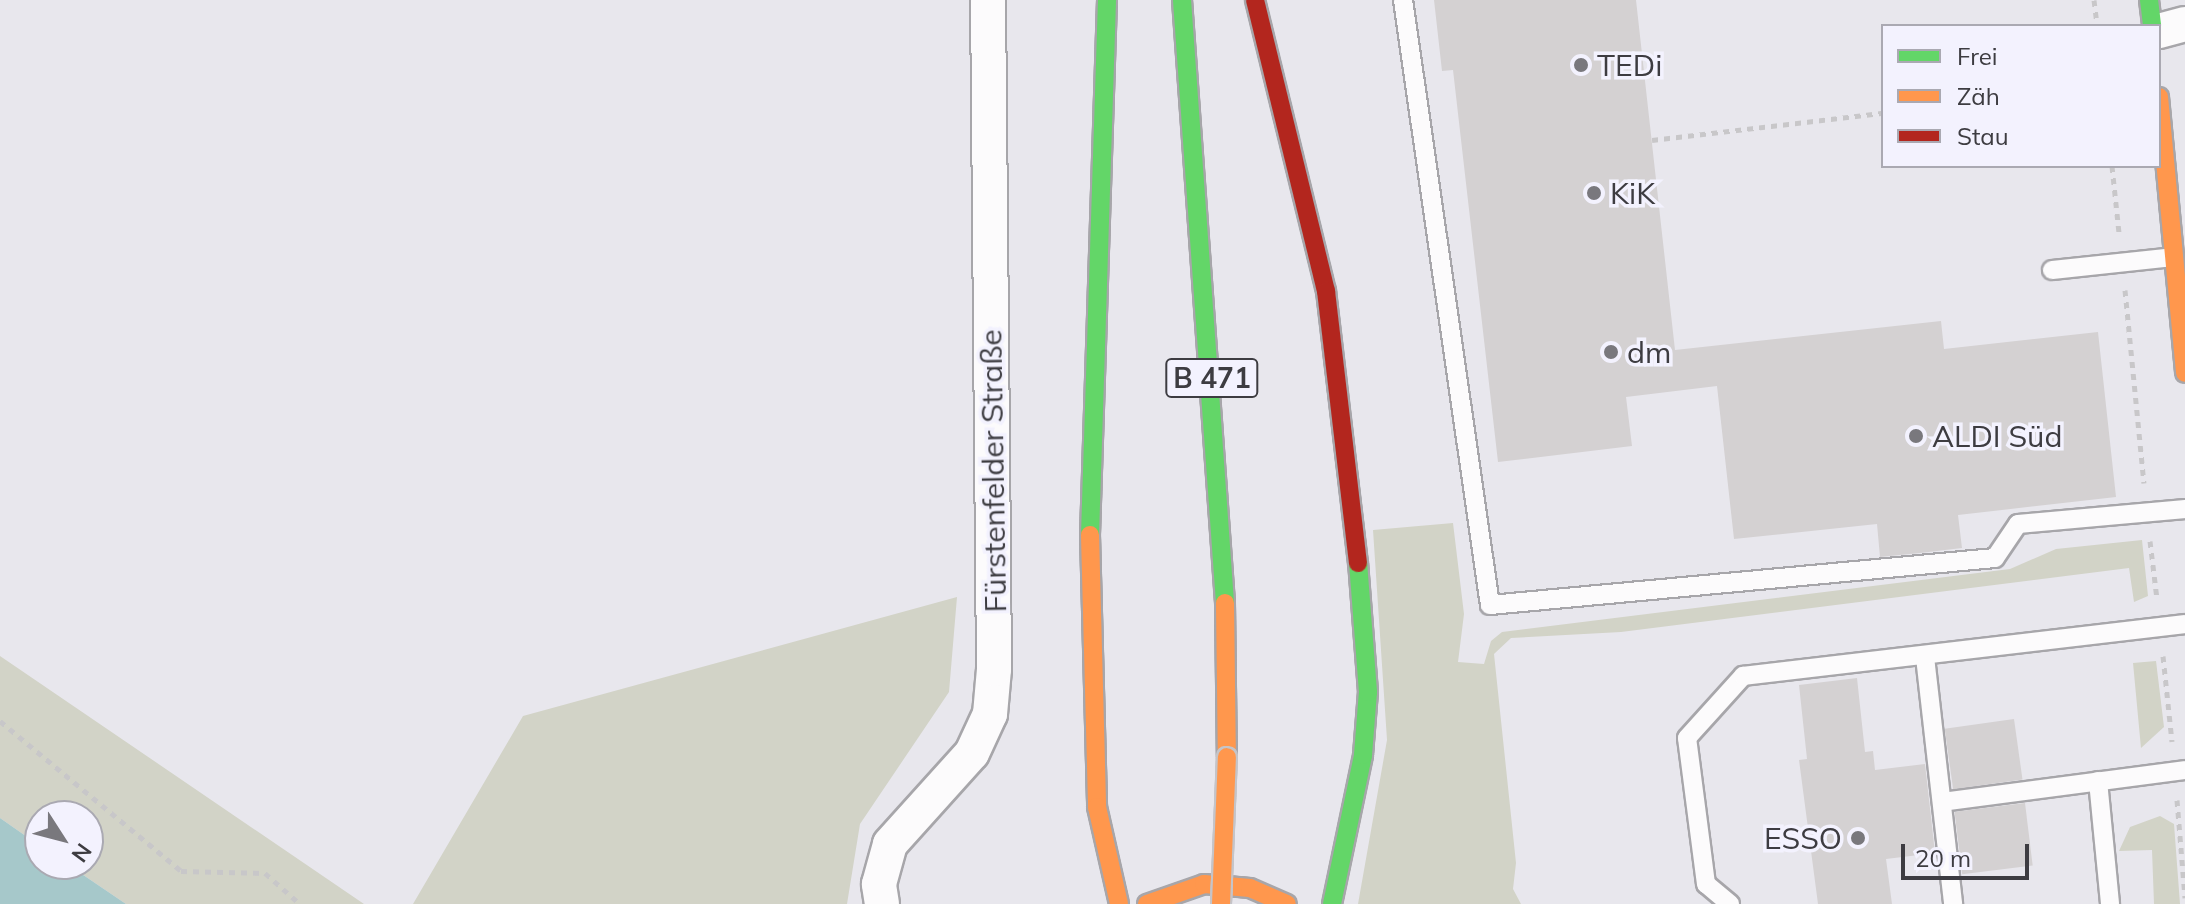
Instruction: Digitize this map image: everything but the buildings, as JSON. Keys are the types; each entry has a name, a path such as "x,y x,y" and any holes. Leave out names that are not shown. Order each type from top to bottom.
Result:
{"main road":[{"path":"1107,0 1088,612 1097,807 1119,904"},
{"name":"B 471","path":"1182,0 1224,556 1227,757 1221,904"},
{"path":"1255,0 1326,291 1353,502 1368,692 1363,755 1332,904"},
{"path":"2149,0 2152,24"},
{"path":"2161,120 2185,373"},
{"path":"1147,904 1204,884 1250,888 1287,904"}],"street":[{"name":"Fürstenfelder Straße","path":"882,904 879,884 890,844 972,753 990,714 988,0"},
{"path":"2161,30 2185,24"}],"lane":[{"path":"1403,0 1490,605 1995,558 2018,524 2185,509"},
{"path":"2052,270 2173,257"},
{"path":"1730,904 1706,884 1687,738 1743,676 2185,624"},
{"path":"1925,657 1953,904"},
{"path":"1942,802 2185,770"},
{"path":"2098,781 2110,904"}],"path":[{"path":"2094,0 2097,24"},
{"path":"1652,140 1881,113"},
{"path":"0,723 181,871 265,873 300,904"}],"shaded area":[{"path":"1453,523 1464,614 1458,662 1484,664 1491,641 1502,632 2010,569 2056,549 2142,540 2148,596 2134,602 2129,568 1621,632 1511,638 1494,654 1516,863 1513,889 1521,904 1358,904 1387,740 1373,530"},
{"path":"957,597 949,692 860,824 847,904 413,904 523,716"},
{"path":"0,656 364,904 126,904 91,880 104,880 104,800 24,800 24,835 0,818"},
{"path":"2156,661 2164,727 2141,748 2133,663"},
{"path":"2160,816 2174,824 2180,904 2154,904 2152,850 2119,851 2130,827"}],"water":[{"path":"0,818 24,835 24,880 91,880 126,904 0,904"}],"traffic: fast":[{"path":"1090,535 1107,0"},
{"path":"1182,0 1225,603"},
{"path":"2149,0 2152,24"},
{"path":"1332,904 1363,755 1368,692 1358,563"}],"traffic: slow":[{"path":"2161,118 2185,373"},
{"path":"1090,535 1097,807 1119,904"},
{"path":"1225,603 1227,757"},
{"path":"1221,904 1227,757"},
{"path":"1147,904 1204,884 1250,888 1287,904"}],"traffic: jam":[{"path":"1255,0 1326,291 1358,563"}],"place":[{"name":"TEDi","path":"1581,65"},
{"name":"KiK","path":"1594,193"},
{"name":"dm","path":"1611,352"},
{"name":"ALDI Süd","path":"1916,436"},
{"name":"ESSO","path":"1858,838"}]}
